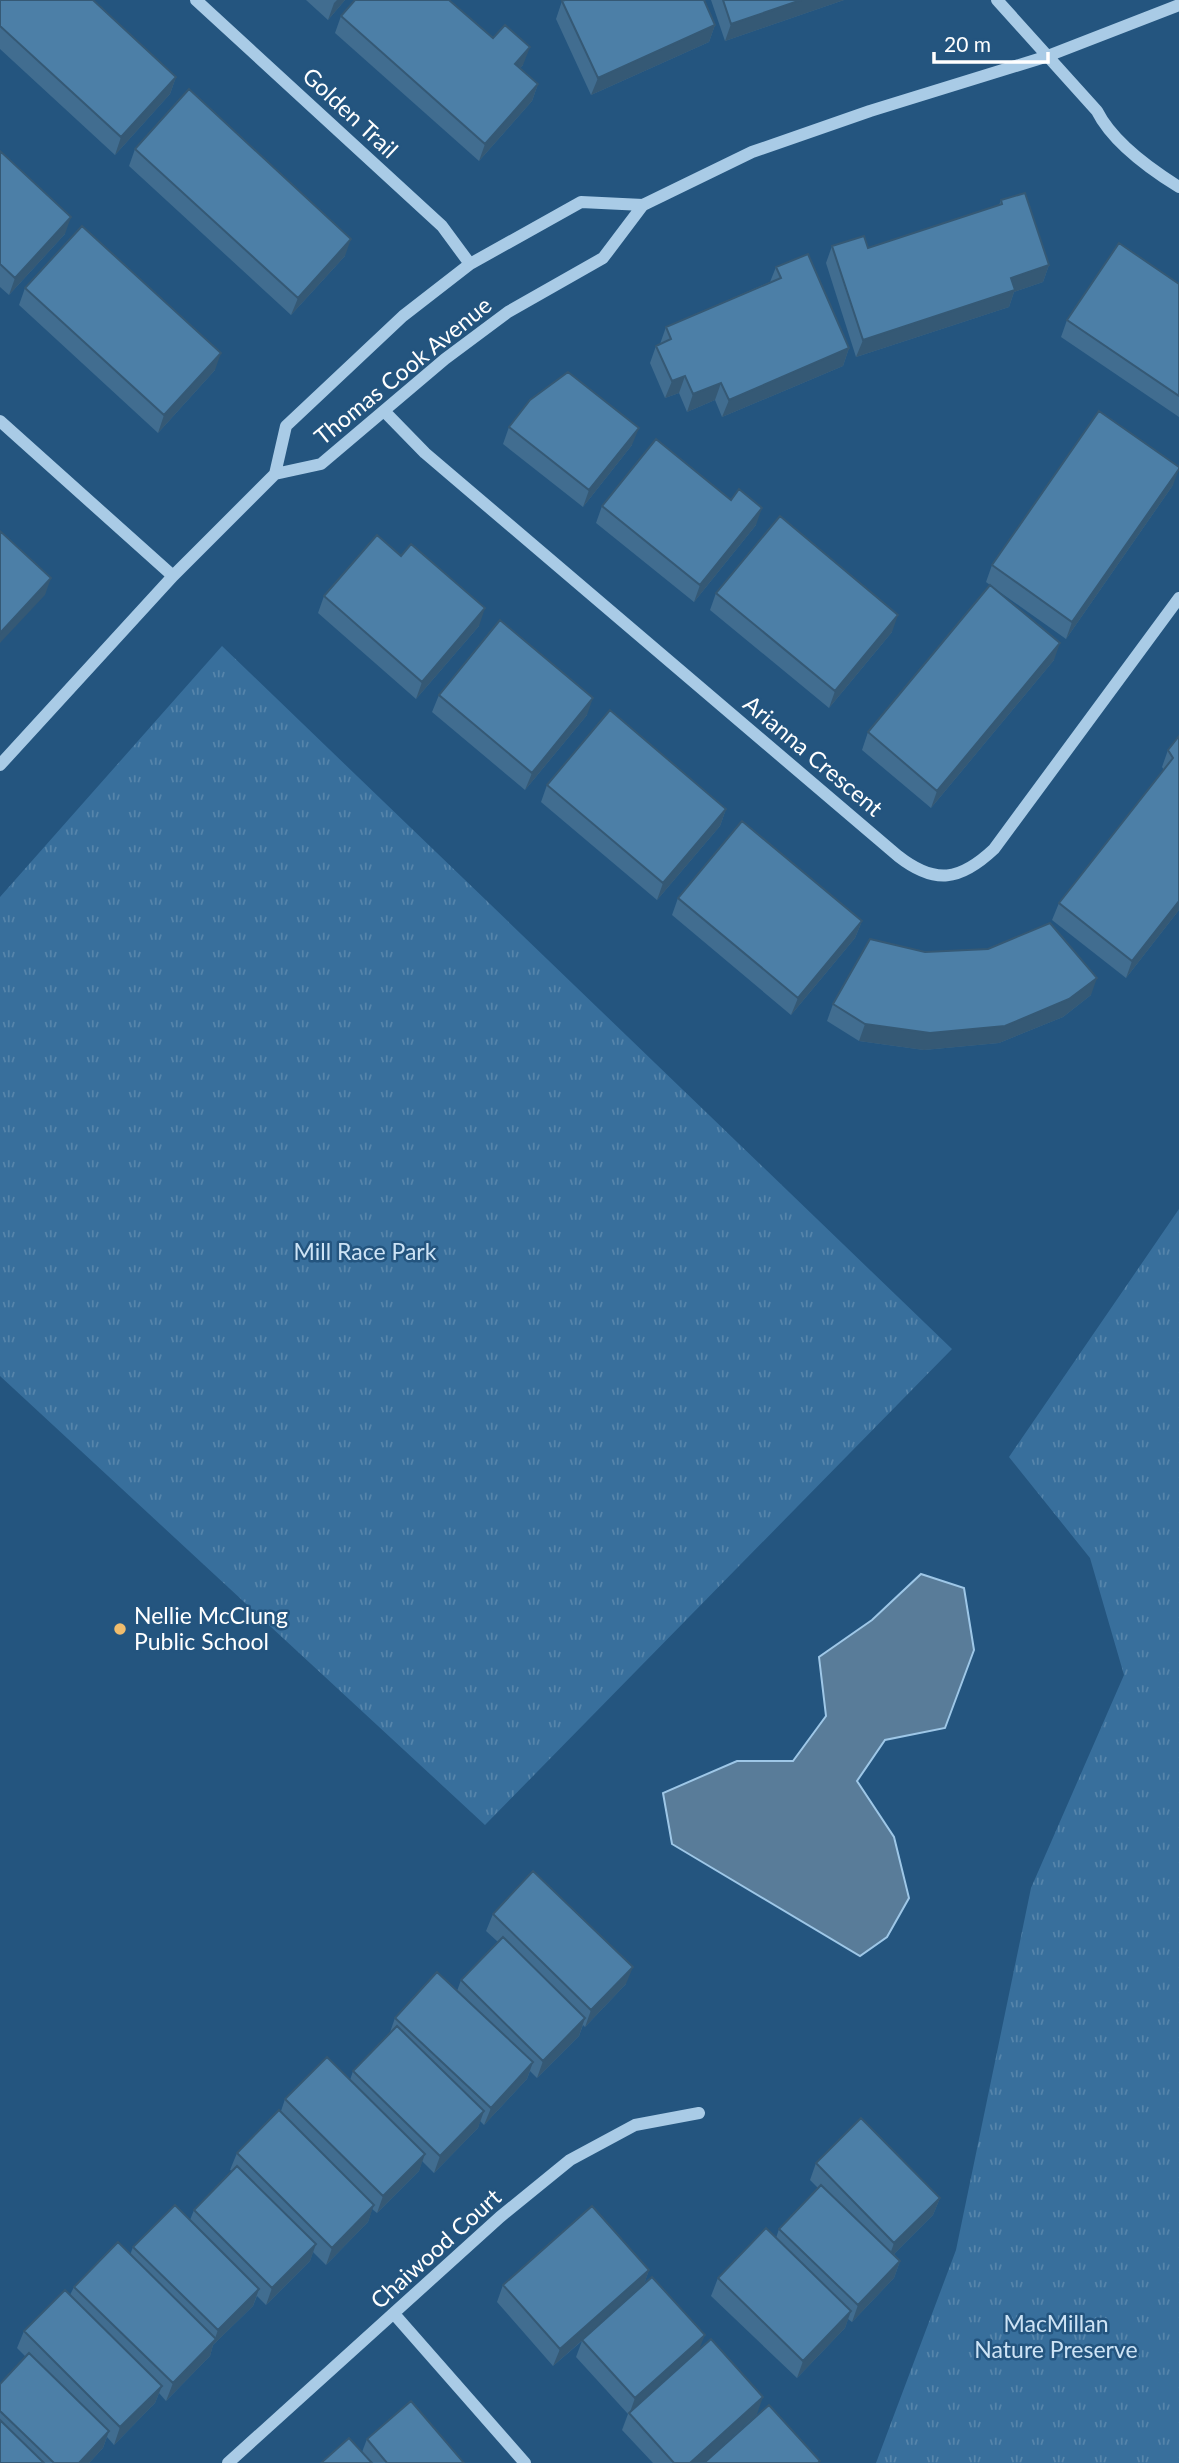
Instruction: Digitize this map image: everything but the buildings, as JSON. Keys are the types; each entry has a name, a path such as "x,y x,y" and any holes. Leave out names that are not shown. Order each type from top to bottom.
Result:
{"street":[{"name":"Golden Trail","path":"195,0 442,226 470,264"},
{"path":"997,0 1117,136 1154,172 1179,187"},
{"name":"Thomas Cook Avenue","path":"643,205 581,202 470,264 403,316 286,426 275,474 321,464 445,359 508,312 603,258 643,205 751,152 870,111 1045,57 1179,5"},
{"name":"Arianna Crescent","path":"384,411 425,453 898,856 918,871 935,877 976,866 994,849 1179,598"},
{"path":"0,421 173,576"},
{"path":"0,765 173,576 275,474"},
{"name":"Chaiwood Court","path":"228,2463 395,2315 500,2217 570,2160 635,2125 699,2113"},
{"path":"395,2315 525,2463"}],"green space":[{"name":"Mill Race Park","path":"222,646 952,1349 485,1825 0,1376 0,897"},
{"name":"MacMillan Nature Preserve","path":"1179,1209 1179,2463 876,2463 956,2250 1031,1888 1124,1675 1090,1558 1009,1457"}],"shaded area":[{"path":"921,1574 964,1588 974,1650 945,1728 885,1740 857,1781 894,1837 909,1898 887,1937 860,1956 672,1844 663,1793 737,1761 793,1761 826,1716 819,1657 872,1620"}],"place":[{"name":"Nellie McClung Public School","path":"120,1629"}]}
